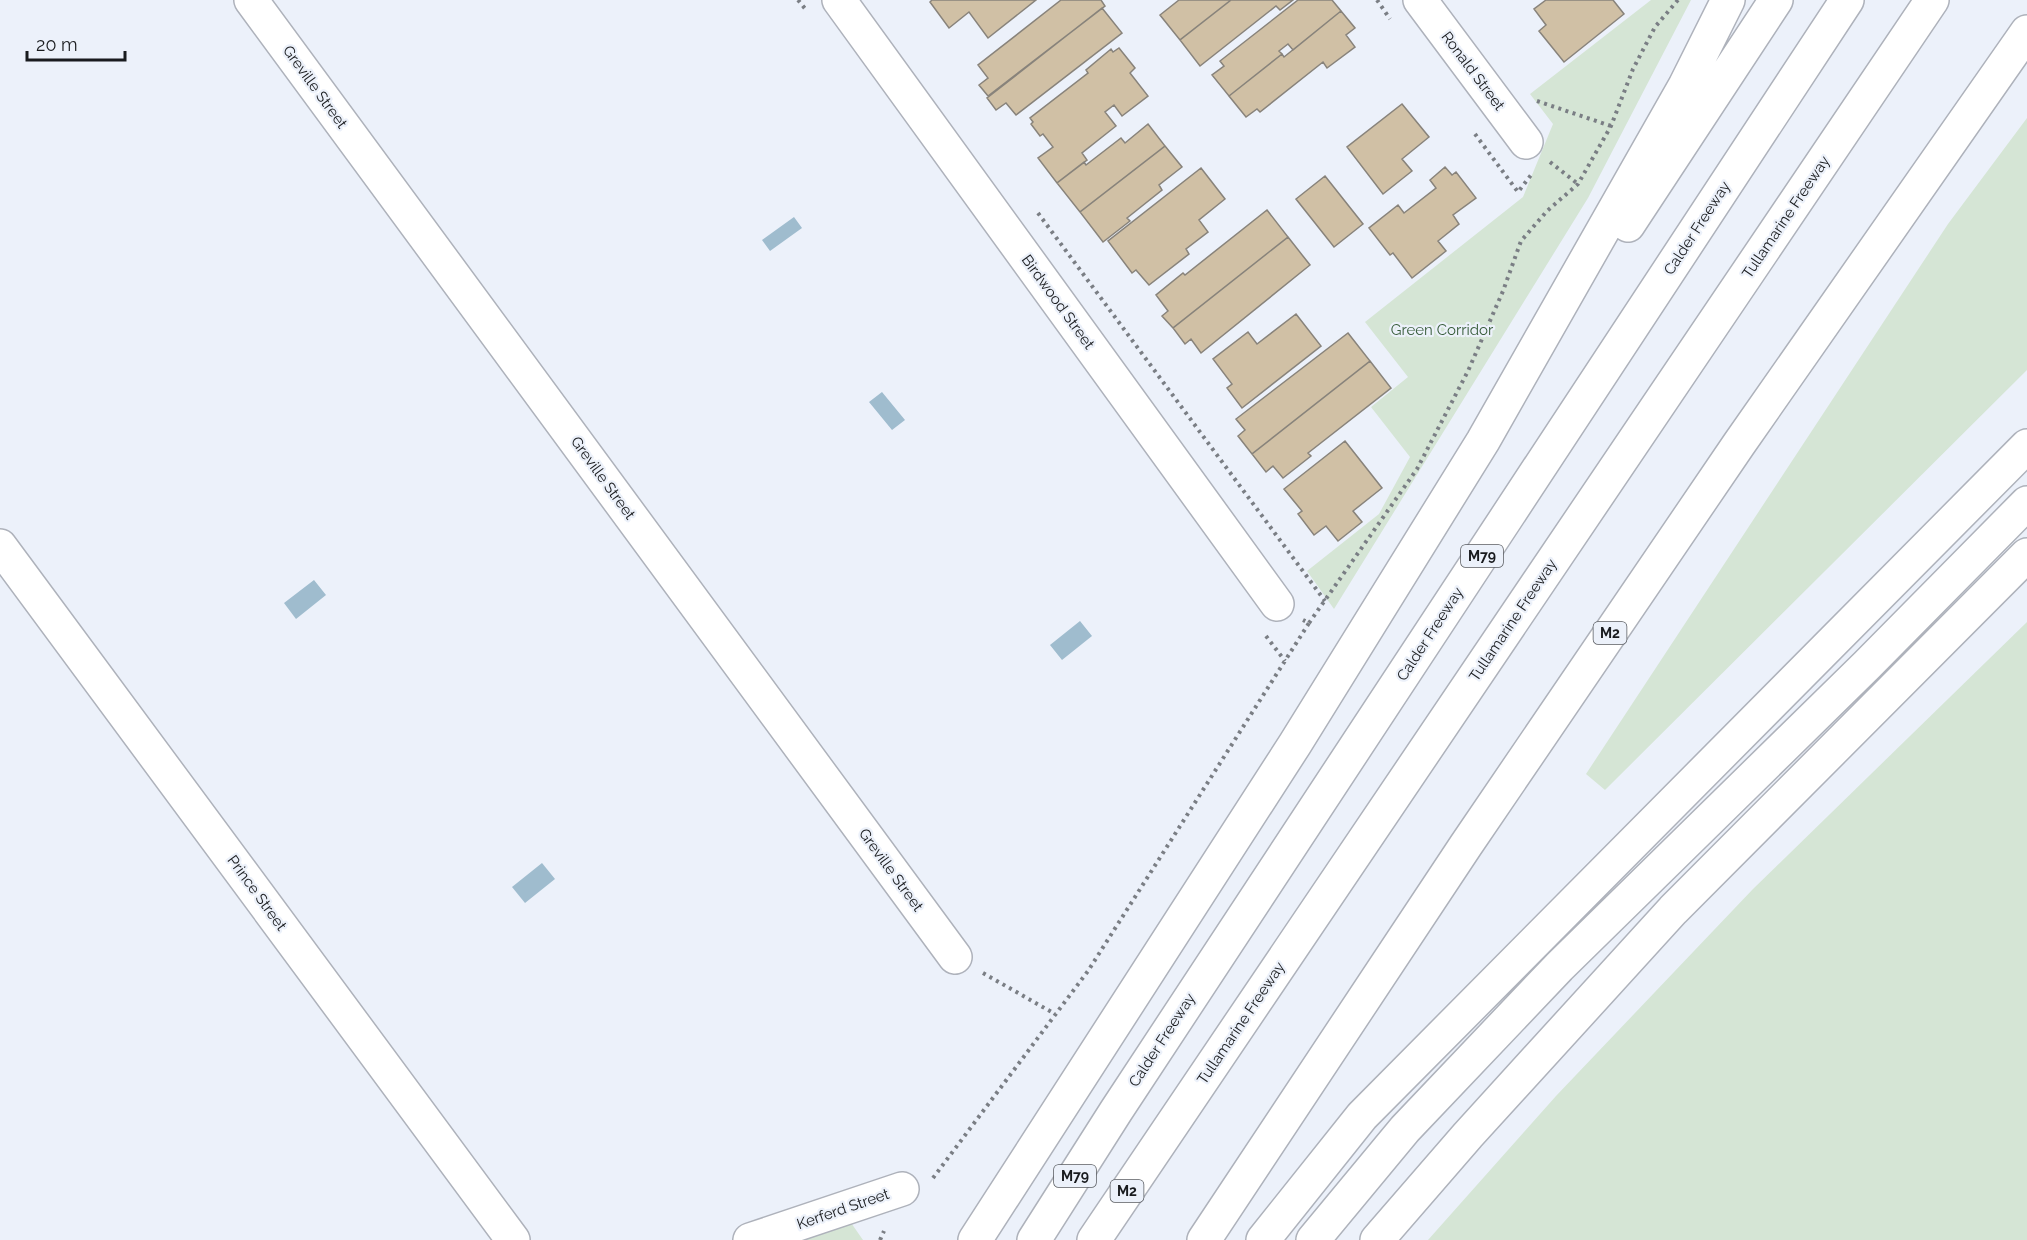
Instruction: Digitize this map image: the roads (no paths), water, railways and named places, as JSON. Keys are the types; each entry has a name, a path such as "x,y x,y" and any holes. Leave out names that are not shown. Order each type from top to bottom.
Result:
{"main road":[{"name":"Greville Street","path":"251,0 954,957"},
{"name":"Birdwood Street","path":"839,0 1277,604"},
{"name":"Ronald Street","path":"1420,0 1526,142"},
{"path":"975,1240 1302,734 1483,441 1685,86 1728,0"},
{"path":"1483,441 1693,129 1776,0"},
{"name":"Calder Freeway","path":"1034,1240 1116,1111 1847,0"},
{"name":"Tullamarine Freeway","path":"1094,1240 1932,0"},
{"name":"M2","path":"1204,1240 1466,845 1739,444 2027,32"},
{"path":"1263,1240 1362,1116 2027,446"},
{"path":"1312,1240 1405,1129 1558,967 1867,665 2027,503"},
{"name":"Prince Street","path":"0,546 513,1240"},
{"path":"1377,1240 1484,1117 1673,910 2027,555"},
{"name":"Kerferd Street","path":"750,1240 902,1189"}],"water":[{"path":"794,217 802,228 770,251 762,240"},
{"path":"882,392 905,420 892,430 869,402"},
{"path":"314,580 326,595 296,619 284,603"},
{"path":"1080,621 1092,636 1062,660 1050,645"},
{"path":"542,863 555,879 525,903 512,887"}],"park label":[{"name":"Green Corridor","path":"1442,330"}]}
